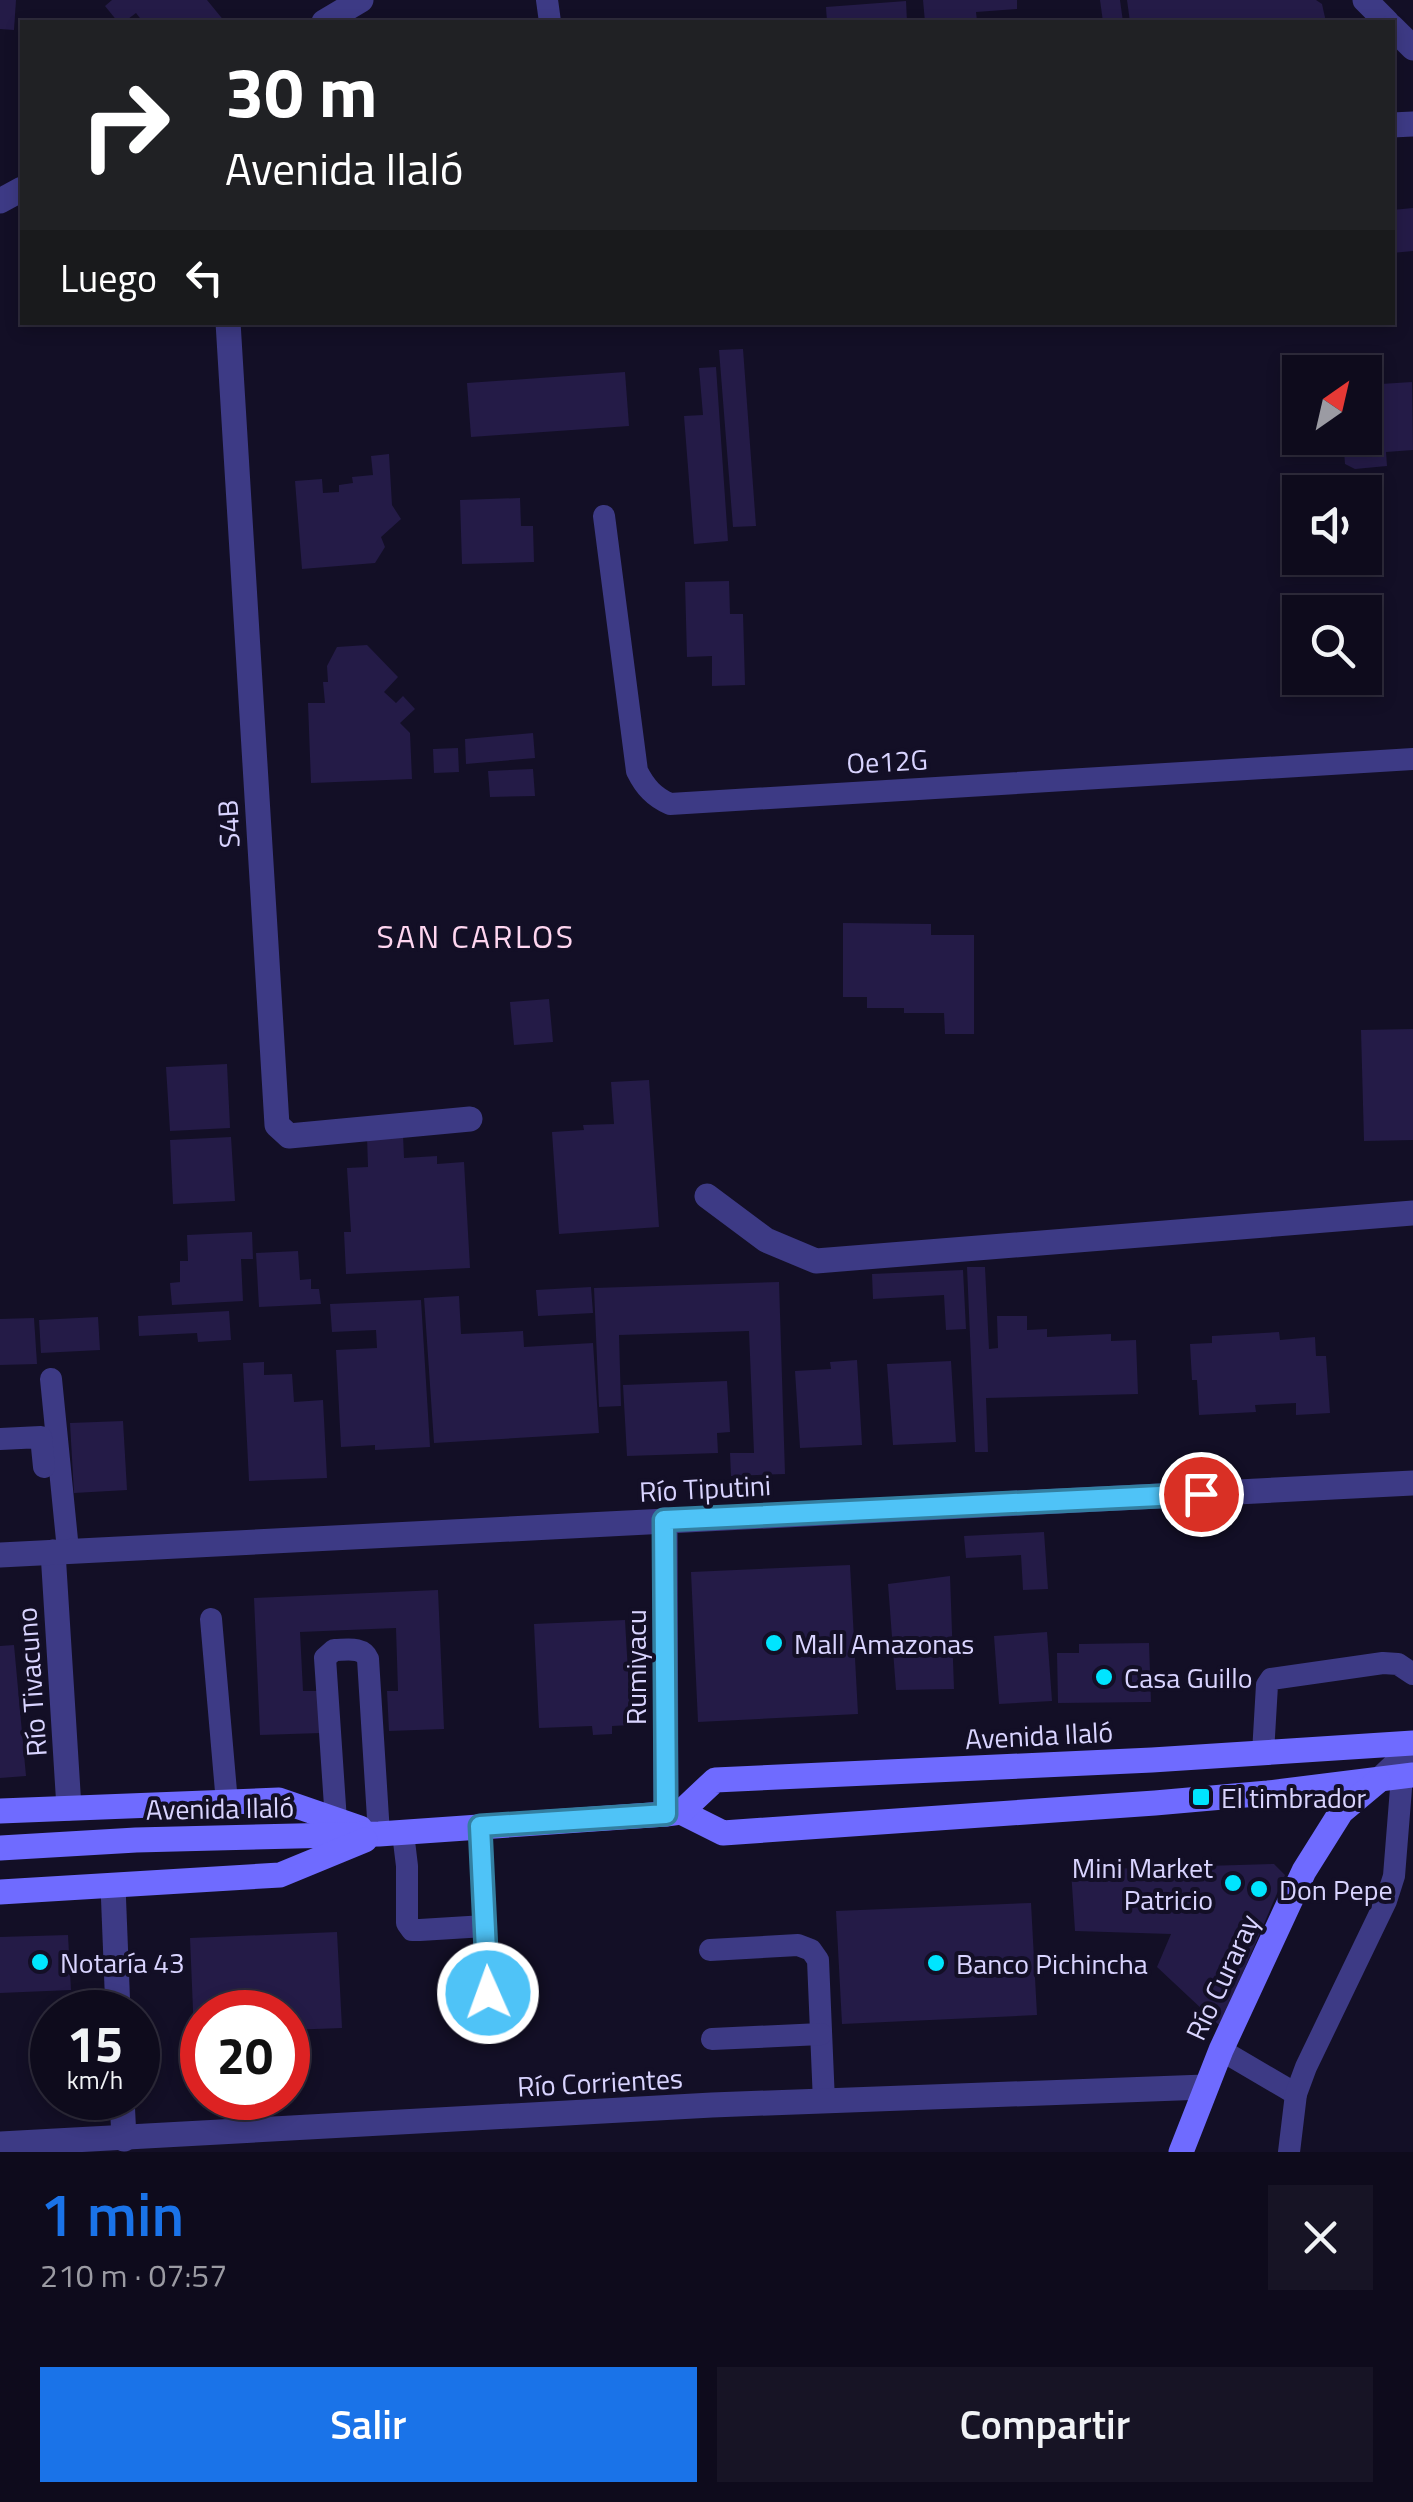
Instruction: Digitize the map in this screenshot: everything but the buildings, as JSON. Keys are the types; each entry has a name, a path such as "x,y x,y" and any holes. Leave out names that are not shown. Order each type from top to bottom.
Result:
{"main road":[{"name":"Avenida Ilaló","path":"673,1813 715,1780 1413,1745"},
{"name":"Avenida Ilaló","path":"0,1848 391,1833 673,1813 724,1834 1155,1802 1398,1777"},
{"name":"Río Curaray","path":"1181,2152 1221,2050 1304,1871 1341,1812 1398,1777"},
{"path":"0,1812 279,1800 336,1820 391,1833"},
{"path":"0,1892 280,1875 391,1833"}],"street":[{"path":"327,20 361,0"},
{"path":"1365,0 1385,20"},
{"path":"1395,30 1413,48"},
{"name":"S4B","path":"228,325 278,1125 289,1136 470,1119"},
{"path":"708,1196 766,1240 816,1261 1413,1213"},
{"name":"Río Tiputini","path":"0,1555 1413,1483"},
{"name":"Rumiyacu","path":"664,1520 673,1813"},
{"name":"Río Tivacuno","path":"61,1551 69,1808"},
{"name":"Río Curaray","path":"1398,1777 1413,1745"},
{"path":"113,1886 117,1990"},
{"name":"Río Corrientes","path":"0,2144 692,2106 1205,2087"},
{"path":"123,2120 124,2139"}],"lane":[{"name":"Oe12G","path":"604,516 638,771 644,784 670,804 1413,759"},
{"path":"51,1378 61,1551"},
{"path":"0,1439 42,1437 61,1551"},
{"path":"211,1619 227,1802"},
{"path":"336,1820 326,1658 334,1650 359,1650 366,1653 368,1660 391,1833 407,1866 408,1924 420,1930 485,1926"},
{"path":"1263,1753 1267,1685 1271,1679 1383,1662 1398,1664 1413,1674"},
{"path":"1289,2152 1296,2094 1306,2067 1386,1901 1394,1876 1398,1777"},
{"path":"480,1826 488,1993"},
{"path":"710,1950 798,1945 811,1950 818,1960 824,2102"},
{"path":"712,2038 820,2034"},
{"path":"1221,2050 1296,2094"}],"place":[{"name":"Mall Amazonas","path":"774,1643"},
{"name":"Casa Guillo","path":"1104,1677"},
{"name":"El timbrador","path":"1201,1797"},
{"name":"Mini Market Patricio","path":"1233,1883"},
{"name":"Don Pepe","path":"1259,1889"},
{"name":"Notaría 43","path":"40,1962"},
{"name":"Banco Pichincha","path":"936,1963"}],"district":[{"name":"SAN CARLOS","path":"476,936"}],"route":[{"path":"488,1993 480,1826 666,1814 664,1520 1201,1494"}]}
